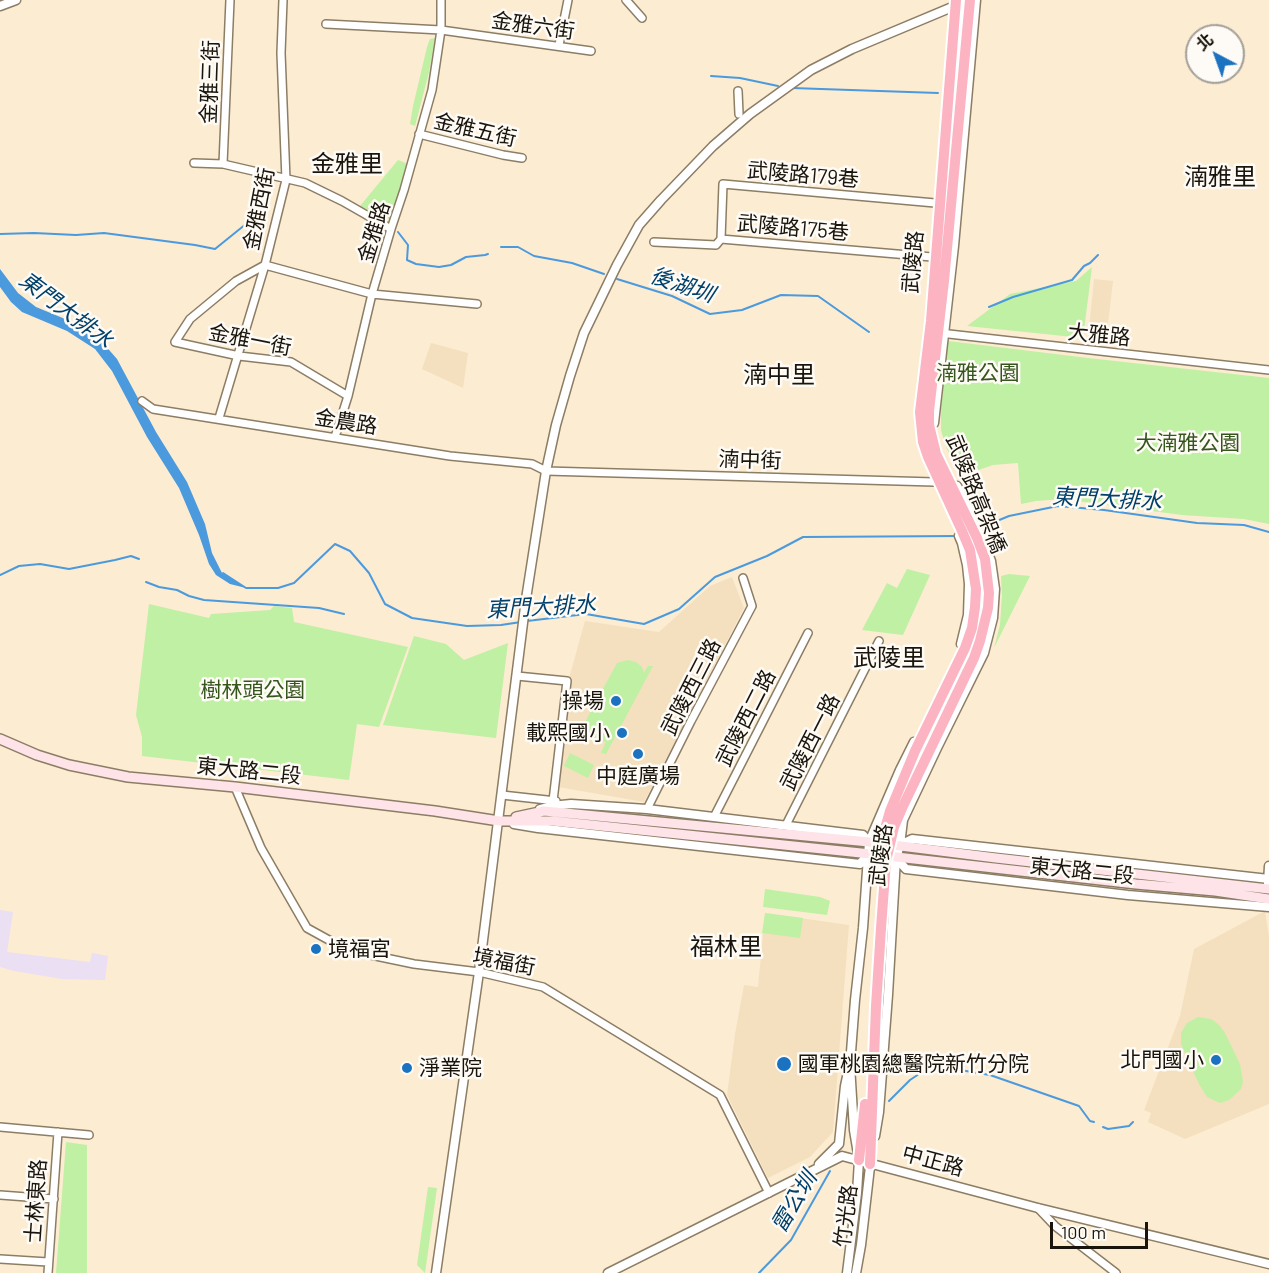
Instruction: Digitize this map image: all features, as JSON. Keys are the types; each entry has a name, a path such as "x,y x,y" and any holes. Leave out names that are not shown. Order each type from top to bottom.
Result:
{"highway":[{"path":"926,313 936,295 939,281 963,0"},
{"name":"武陵路高架橋","path":"938,468 931,438 929,411 944,281 969,0"},
{"name":"武陵路高架橋","path":"865,1162 876,1006 878,927 886,861 894,827 903,806 974,658 983,633 988,608 985,560 967,515 923,442 920,412 931,321 953,2"},
{"path":"939,281 946,315"},
{"path":"913,744 938,719 970,653 977,632 982,600 982,584 974,542 938,468"},
{"path":"937,747 938,719"}],"main road":[{"name":"東大路二段","path":"0,739 37,755 69,765 128,777 236,787 499,821 553,821 1215,891 1269,900"},
{"name":"東大路二段","path":"499,821 544,812 900,845 996,858 1268,884"}],"street":[{"path":"0,6 16,0"},
{"name":"金雅三街","path":"223,164 230,0"},
{"name":"金雅西街","path":"219,418 265,266 286,180 281,53 283,0"},
{"name":"金雅路","path":"334,437 348,396 372,294 432,90 441,30 441,0"},
{"path":"559,45 568,0"},
{"path":"626,0 642,18"},
{"path":"436,1273 479,972 525,609 546,471 559,415 584,333 617,264 639,225 712,146 750,114 811,70 953,2 969,0"},
{"name":"武陵路","path":"865,1162 879,1112 896,858 903,820 984,653 994,603 994,577 982,536 972,513 948,478 934,420 954,246 976,0"},
{"name":"武陵路","path":"865,1162 854,1130 850,1065 869,842 900,770 963,640 969,602 969,584 962,543 919,445 915,412 932,257 953,2"},
{"name":"金雅六街","path":"326,24 441,30 591,51"},
{"path":"738,91 739,114"},
{"name":"金雅五街","path":"419,134 503,156 522,158"},
{"path":"194,164 223,164 305,183 391,229"},
{"name":"武陵路179巷","path":"721,238 723,184 935,203"},
{"name":"武陵路175巷","path":"654,242 716,245 721,238 932,257"},
{"path":"265,266 372,294 477,304"},
{"name":"金雅一街","path":"265,266 236,281 190,319 175,342 238,356 291,362 348,396"},
{"name":"大雅路","path":"925,329 944,334 1269,370"},
{"name":"金農路","path":"142,401 153,409 450,456 532,464 546,471"},
{"name":"湳中街","path":"546,471 934,482 948,478"},
{"path":"948,478 973,539 989,558"},
{"path":"966,560 989,558"},
{"name":"武陵西三路","path":"647,809 752,606 743,578"},
{"name":"武陵西二路","path":"714,817 808,633"},
{"name":"武陵西一路","path":"786,825 879,641"},
{"path":"517,676 567,681 553,801"},
{"name":"境福街","path":"236,787 261,848 307,928 347,950 414,964 479,972 543,987 720,1095 769,1193"},
{"name":"東大路二段","path":"502,795 786,825 862,835 869,842"},
{"name":"東大路二段","path":"499,821 550,806 571,804"},
{"name":"東大路二段","path":"896,858 906,869 1128,895 1269,908"},
{"path":"1269,866 1269,900"},
{"path":"815,1168 839,1144 845,1086 850,1065"},
{"path":"0,1127 89,1135"},
{"name":"士林東路","path":"48,1273 58,1132"},
{"name":"中正路","path":"608,1273 842,1156 1038,1208 1269,1264"},
{"name":"竹光路","path":"847,1273 857,1193 865,1162"},
{"name":"竹光路","path":"856,1273 861,1245 865,1162"},
{"path":"0,1195 54,1199"},
{"path":"1038,1208 1054,1226 1116,1273"},
{"path":"0,1258 48,1262"}],"shaded area":[{"path":"1094,279 1113,281 1106,341 1088,338"},
{"path":"431,343 468,353 463,388 422,369"},
{"name":"載熙國小","path":"732,577 744,608 644,802 558,787 569,678 585,621 659,632 710,586"},
{"path":"0,910 13,912 7,952 90,962 92,953 108,956 105,980 62,979 0,967"},
{"name":"北門國小","path":"1265,911 1269,937 1269,1104 1185,1139 1148,1122 1151,1113 1144,1110 1180,1016 1194,949"},
{"name":"國軍桃園總醫院新竹分院","path":"765,913 849,925 833,1132 810,1157 768,1178 727,1095 744,985 758,987"}],"green space":[{"path":"435,38 415,126 410,124 413,106 427,47 430,39"},
{"path":"398,160 408,164 391,220 360,206"},
{"name":"湳雅公園","path":"1092,267 1083,338 967,326 1010,294 1076,281"},
{"name":"大湳雅公園","path":"948,341 1269,378 1269,524 1244,519 1182,515 1062,499 1021,504 1018,463 993,465 961,476 946,447 941,430"},
{"path":"907,569 930,575 903,635 862,630 887,583 897,588"},
{"path":"1009,574 1030,576 994,648 1000,625 1001,576"},
{"name":"樹林頭公園","path":"149,604 209,618 211,614 270,610 274,606 292,608 294,622 408,647 379,727 357,724 349,780 142,756 142,737 136,715"},
{"path":"414,636 446,644 464,660 508,643 496,738 383,725"},
{"path":"628,660 636,662 642,667 644,673 648,666 653,666 606,754 601,753 606,742 593,741 587,735 584,724 617,663"},
{"path":"570,753 594,765 588,778 564,766"},
{"path":"765,889 820,897 830,901 827,915 763,907"},
{"path":"765,913 803,918 800,938 762,933"},
{"path":"1198,1017 1211,1019 1219,1025 1240,1064 1243,1082 1241,1089 1229,1100 1220,1103 1207,1097 1181,1044 1181,1033 1187,1023"},
{"path":"66,1142 87,1145 87,1273 56,1273"},
{"path":"428,1187 437,1188 425,1273 417,1265"}],"water":[{"path":"0,269 18,293 36,307 70,321 103,343 117,359 156,432 187,482 205,524 212,553 222,573 246,588 230,584 216,575 209,564 179,488 147,437 112,371 95,349 67,331 22,312 11,302 0,287"}],"waterway":[{"path":"711,76 740,78 778,86"},
{"path":"792,88 938,93"},
{"path":"0,234 104,233 215,249 267,207"},
{"name":"後湖圳","path":"398,232 408,245 407,260 416,264 439,267 451,265 466,257 488,254"},
{"name":"後湖圳","path":"501,247 518,247 534,256 572,263 604,274"},
{"name":"後湖圳","path":"989,307 1013,297 1072,280 1098,255"},
{"name":"後湖圳","path":"617,279 672,296 710,314 742,310 781,295 818,296 869,332"},
{"name":"東門大排水","path":"980,528 1009,516 1058,506 1197,523 1244,525 1269,532"},
{"name":"東門大排水","path":"527,621 586,614 644,624 679,609 715,577 767,556 803,537 958,536"},
{"name":"東門大排水","path":"223,573 246,588 278,588 294,583 335,544 350,551 369,573 385,604 412,618 467,626 521,622"},
{"path":"0,575 19,566 40,564 69,569 131,556 139,559"},
{"path":"146,582 204,600 319,608 344,614"},
{"name":"雷公圳","path":"889,1101 910,1080 922,1072 943,1068 954,1069 990,1075 1079,1106 1090,1121 1094,1122"},
{"name":"雷公圳","path":"1103,1127 1108,1129 1129,1126 1133,1122"},
{"name":"雷公圳","path":"759,1273 791,1240 830,1171"}],"place":[{"name":"操場","path":"616,701"},
{"name":"載熙國小","path":"622,733"},
{"name":"中庭廣場","path":"638,754"},
{"name":"境福宮","path":"316,949"},
{"name":"北門國小","path":"1216,1060"},
{"name":"國軍桃園總醫院新竹分院","path":"784,1064"},
{"name":"淨業院","path":"407,1068"}],"district":[{"name":"金雅里","path":"347,164"},
{"name":"湳雅里","path":"1220,177"},
{"name":"湳中里","path":"779,375"},
{"name":"武陵里","path":"889,658"},
{"name":"福林里","path":"726,947"}]}
